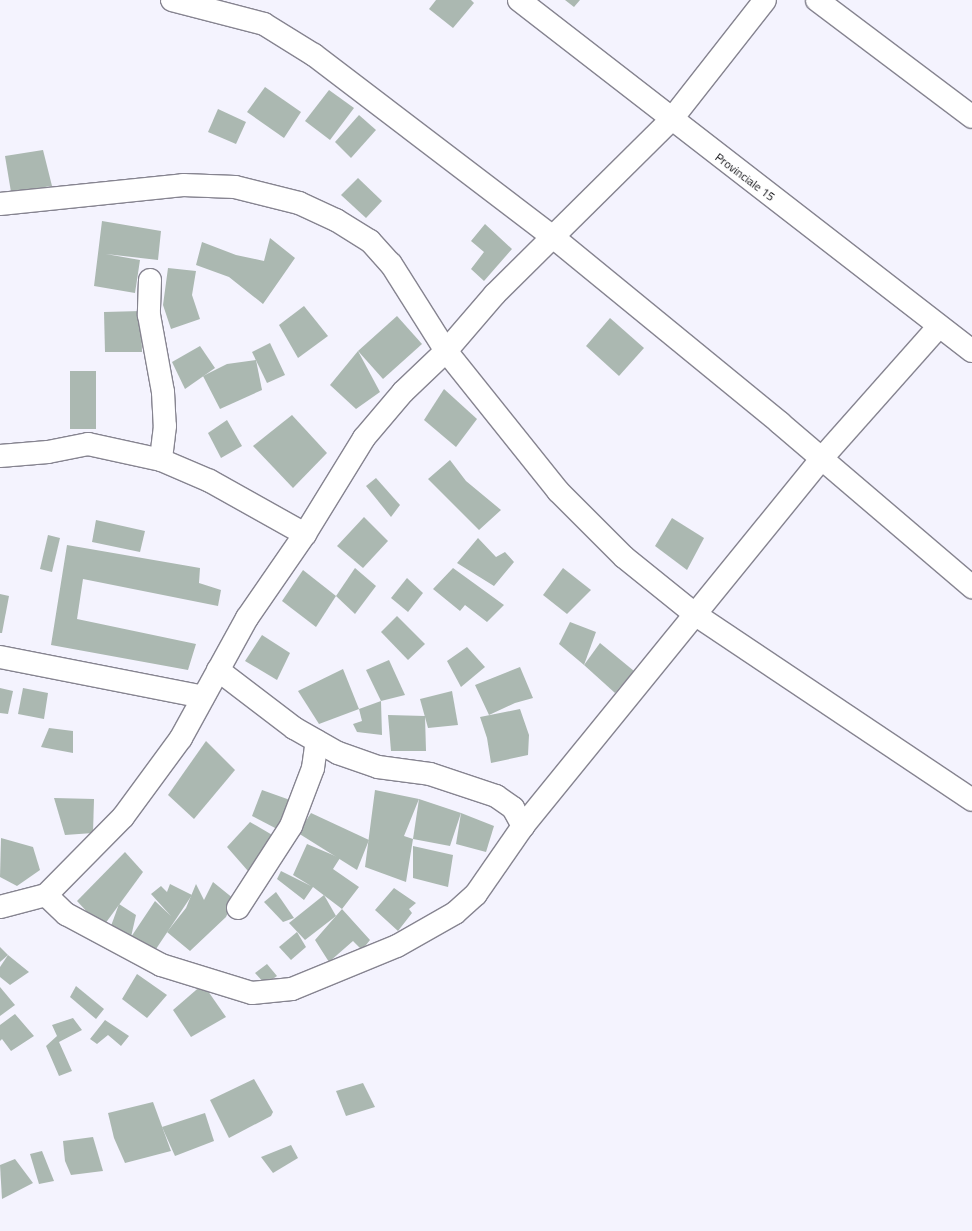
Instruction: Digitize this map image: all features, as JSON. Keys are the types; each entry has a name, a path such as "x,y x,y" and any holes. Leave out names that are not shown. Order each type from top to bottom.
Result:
{"street":[{"path":"172,0 264,24 289,38 432,143 553,237 822,458 972,587"},
{"name":"Provinciale 15","path":"518,0 671,120 972,351"},
{"path":"0,907 46,896 123,817 153,779 181,738 247,618 305,534 364,438 403,392 446,351 495,294 671,120 765,0"},
{"path":"818,0 972,116"},
{"path":"0,204 183,185 235,187 299,203 336,220 370,242 390,264 446,351 558,491 624,557 696,615 972,800"},
{"path":"150,280 149,314 163,392 165,426 161,460"},
{"path":"46,896 66,914 161,965 252,993 292,989 396,946 455,913 476,894 523,826 696,615 822,458 939,326"},
{"path":"0,456 48,452 88,444 161,460 210,481 305,534"},
{"path":"0,657 203,697"},
{"path":"218,670 294,728 338,753 378,767 430,774 496,796 513,808 523,826"},
{"path":"238,908 292,826 313,768 317,741"}],"building":[{"path":"436,0 471,0 474,3 453,28 429,9"},
{"path":"565,0 580,0 574,7"},
{"path":"265,87 301,112 284,138 247,112"},
{"path":"329,90 354,108 330,140 305,121"},
{"path":"218,109 246,122 236,144 208,132"},
{"path":"359,115 376,130 351,158 335,142"},
{"path":"43,150 52,186 11,192 5,156"},
{"path":"358,178 382,201 366,218 341,195"},
{"path":"102,221 161,231 158,260 106,254 140,260 135,293 94,286"},
{"path":"485,224 512,249 484,281 471,269 484,252 471,241"},
{"path":"270,238 295,258 263,304 229,277 196,265 202,242 236,255 264,261"},
{"path":"168,268 196,271 192,295 200,319 171,329 163,305"},
{"path":"304,306 328,336 298,358 279,325"},
{"path":"141,311 142,352 105,352 104,312"},
{"path":"397,316 422,344 383,379 358,351"},
{"path":"610,318 644,348 619,376 586,346"},
{"path":"270,343 285,375 267,383 252,352"},
{"path":"200,346 215,368 185,389 172,362"},
{"path":"358,351 380,392 356,409 330,385"},
{"path":"256,360 262,390 220,409 203,376 227,364"},
{"path":"70,371 96,371 96,429 70,429"},
{"path":"444,389 477,419 456,447 424,420"},
{"path":"292,415 327,453 293,488 253,446"},
{"path":"227,420 242,446 221,458 208,433"},
{"path":"450,460 466,481 501,510 479,530 428,479"},
{"path":"376,478 400,505 391,517 366,486"},
{"path":"364,517 388,541 363,568 337,546"},
{"path":"672,518 704,538 687,570 655,546"},
{"path":"96,520 145,531 140,552 92,542"},
{"path":"48,535 60,538 52,572 40,569"},
{"path":"478,538 496,557 505,552 514,562 494,586 457,563"},
{"path":"67,545 200,568 199,583 221,590 218,606 83,579 77,619 196,644 188,670 51,645"},
{"path":"355,568 376,586 355,614 336,596"},
{"path":"453,568 504,605 487,622 465,605 460,611 433,589"},
{"path":"563,568 591,590 567,614 543,595"},
{"path":"303,570 336,596 316,627 282,601"},
{"path":"407,578 423,593 408,612 391,598"},
{"path":"0,594 9,596 2,633 0,633"},
{"path":"397,616 425,644 408,660 381,632"},
{"path":"570,622 596,632 584,665 559,644"},
{"path":"262,635 290,653 277,680 245,661"},
{"path":"600,643 634,671 615,693 584,665"},
{"path":"467,647 485,667 461,687 447,661"},
{"path":"389,660 405,695 381,701 366,670"},
{"path":"520,667 533,698 515,703 489,715 475,685"},
{"path":"343,669 359,709 319,724 298,691"},
{"path":"0,688 13,691 8,714 0,713"},
{"path":"23,688 48,693 44,719 18,714"},
{"path":"452,691 458,725 428,728 420,699"},
{"path":"381,701 382,735 357,732 353,724 362,721 359,709"},
{"path":"520,709 529,735 528,755 491,763 487,738 480,717"},
{"path":"388,715 425,716 426,751 391,751"},
{"path":"49,728 73,731 73,753 41,747"},
{"path":"206,741 235,770 194,819 168,795"},
{"path":"262,790 290,800 277,829 252,816"},
{"path":"375,790 419,799 404,836 413,839 406,882 365,867"},
{"path":"54,798 94,799 93,833 65,835"},
{"path":"419,799 461,813 450,846 413,839"},
{"path":"311,813 369,840 357,870 298,833"},
{"path":"461,813 494,826 486,852 456,844"},
{"path":"250,822 274,836 248,871 227,847"},
{"path":"1,838 33,847 40,870 17,886 0,877"},
{"path":"307,844 340,858 333,869 359,887 342,909 313,887 304,900 277,879 281,871 311,886 293,875"},
{"path":"413,846 453,855 448,887 413,878"},
{"path":"125,852 143,872 102,928 77,901"},
{"path":"213,882 234,899 226,917 190,951 167,932 186,908 196,884 204,900"},
{"path":"170,884 192,895 156,949 131,937 155,901 171,916 151,894 161,886 167,892"},
{"path":"394,888 416,903 409,909 412,913 398,931 375,910"},
{"path":"276,892 294,918 283,922 264,902"},
{"path":"324,895 336,916 305,940 289,923"},
{"path":"119,904 136,915 131,937 111,926"},
{"path":"342,909 370,940 362,950 353,941 329,962 315,940"},
{"path":"297,932 306,947 291,960 279,947"},
{"path":"0,947 8,955 0,962"},
{"path":"8,955 29,972 10,985 0,977 0,967"},
{"path":"267,964 277,976 265,984 255,973"},
{"path":"137,974 167,995 147,1018 122,999"},
{"path":"203,984 226,1017 191,1037 173,1010"},
{"path":"76,986 104,1009 96,1019 70,997"},
{"path":"0,987 15,1005 0,1016"},
{"path":"15,1014 34,1036 11,1051 2,1039 0,1041 0,1025"},
{"path":"73,1018 82,1030 59,1042 72,1071 59,1076 46,1046 57,1036 52,1025"},
{"path":"105,1020 129,1036 121,1046 108,1035 97,1044 90,1039"},
{"path":"254,1079 273,1112 271,1116 229,1138 210,1100"},
{"path":"363,1083 375,1107 346,1116 336,1091"},
{"path":"153,1102 171,1151 125,1163 114,1138 108,1113"},
{"path":"205,1113 214,1141 175,1156 162,1127"},
{"path":"93,1137 103,1171 71,1175 65,1161 63,1141"},
{"path":"291,1145 298,1158 273,1173 261,1157"},
{"path":"42,1151 54,1181 39,1184 30,1154"},
{"path":"15,1159 33,1183 2,1199 0,1165"}]}
